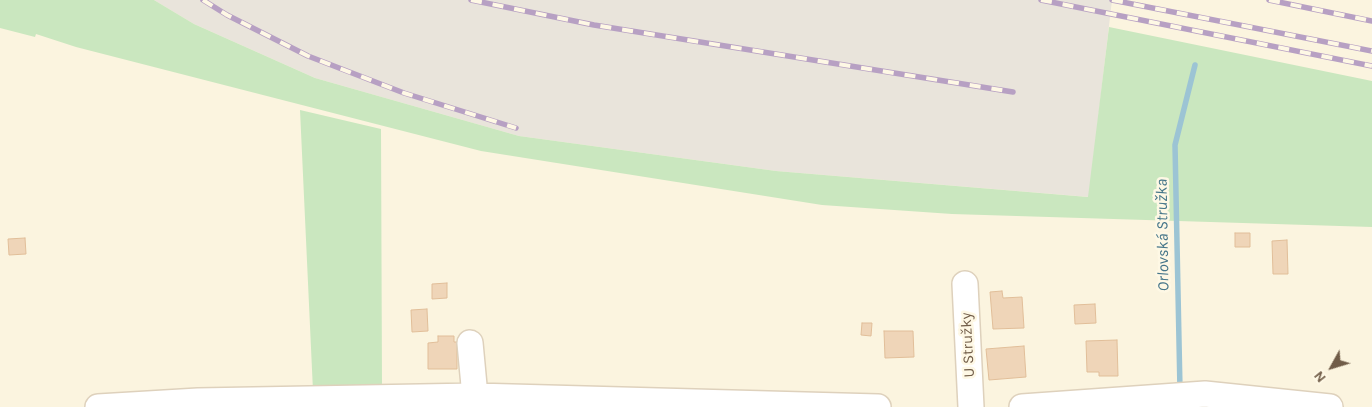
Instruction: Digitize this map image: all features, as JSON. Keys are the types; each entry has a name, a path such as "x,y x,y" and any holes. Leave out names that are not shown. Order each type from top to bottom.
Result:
{"street":[{"name":"U Stružky","path":"965,284 971,407"},
{"path":"470,343 475,402"},
{"path":"1022,407 1205,394 1245,403 1330,407"},
{"path":"98,407 198,401 878,407"}],"shaded area":[{"path":"154,0 1112,0 1089,197 776,171 519,136 315,78 194,24"}],"green space":[{"path":"0,0 154,0 194,24 315,78 519,136 776,171 1088,197 1109,27 1372,81 1372,227 952,214 822,205 481,151 76,47 36,34 35,37 0,28"},
{"path":"300,110 381,129 382,389 313,391"}],"building":[{"path":"1235,233 1250,233 1250,247 1235,247"},
{"path":"25,238 26,254 9,255 8,239"},
{"path":"1287,240 1288,274 1273,274 1272,241"},
{"path":"447,283 447,298 432,299 432,284"},
{"path":"1002,291 1003,298 1022,297 1024,328 993,329 990,292"},
{"path":"1095,304 1096,323 1075,324 1074,305"},
{"path":"427,309 428,331 412,332 411,310"},
{"path":"862,323 872,323 871,336 861,335"},
{"path":"884,331 913,331 914,357 885,358"},
{"path":"438,336 454,336 454,342 457,342 457,369 428,369 428,343 438,342"},
{"path":"1117,340 1118,376 1099,376 1099,372 1087,372 1086,341"},
{"path":"1024,346 1026,377 989,380 986,349"}],"waterway":[{"name":"Orlovská Stružka","path":"1180,390 1175,145 1195,65"}],"railway":[{"path":"203,0 227,15 308,56 404,93 516,128"},
{"path":"471,0 594,25 1013,92"},
{"path":"1041,0 1372,66"},
{"path":"1112,0 1372,51"},
{"path":"1269,0 1372,21"}]}
